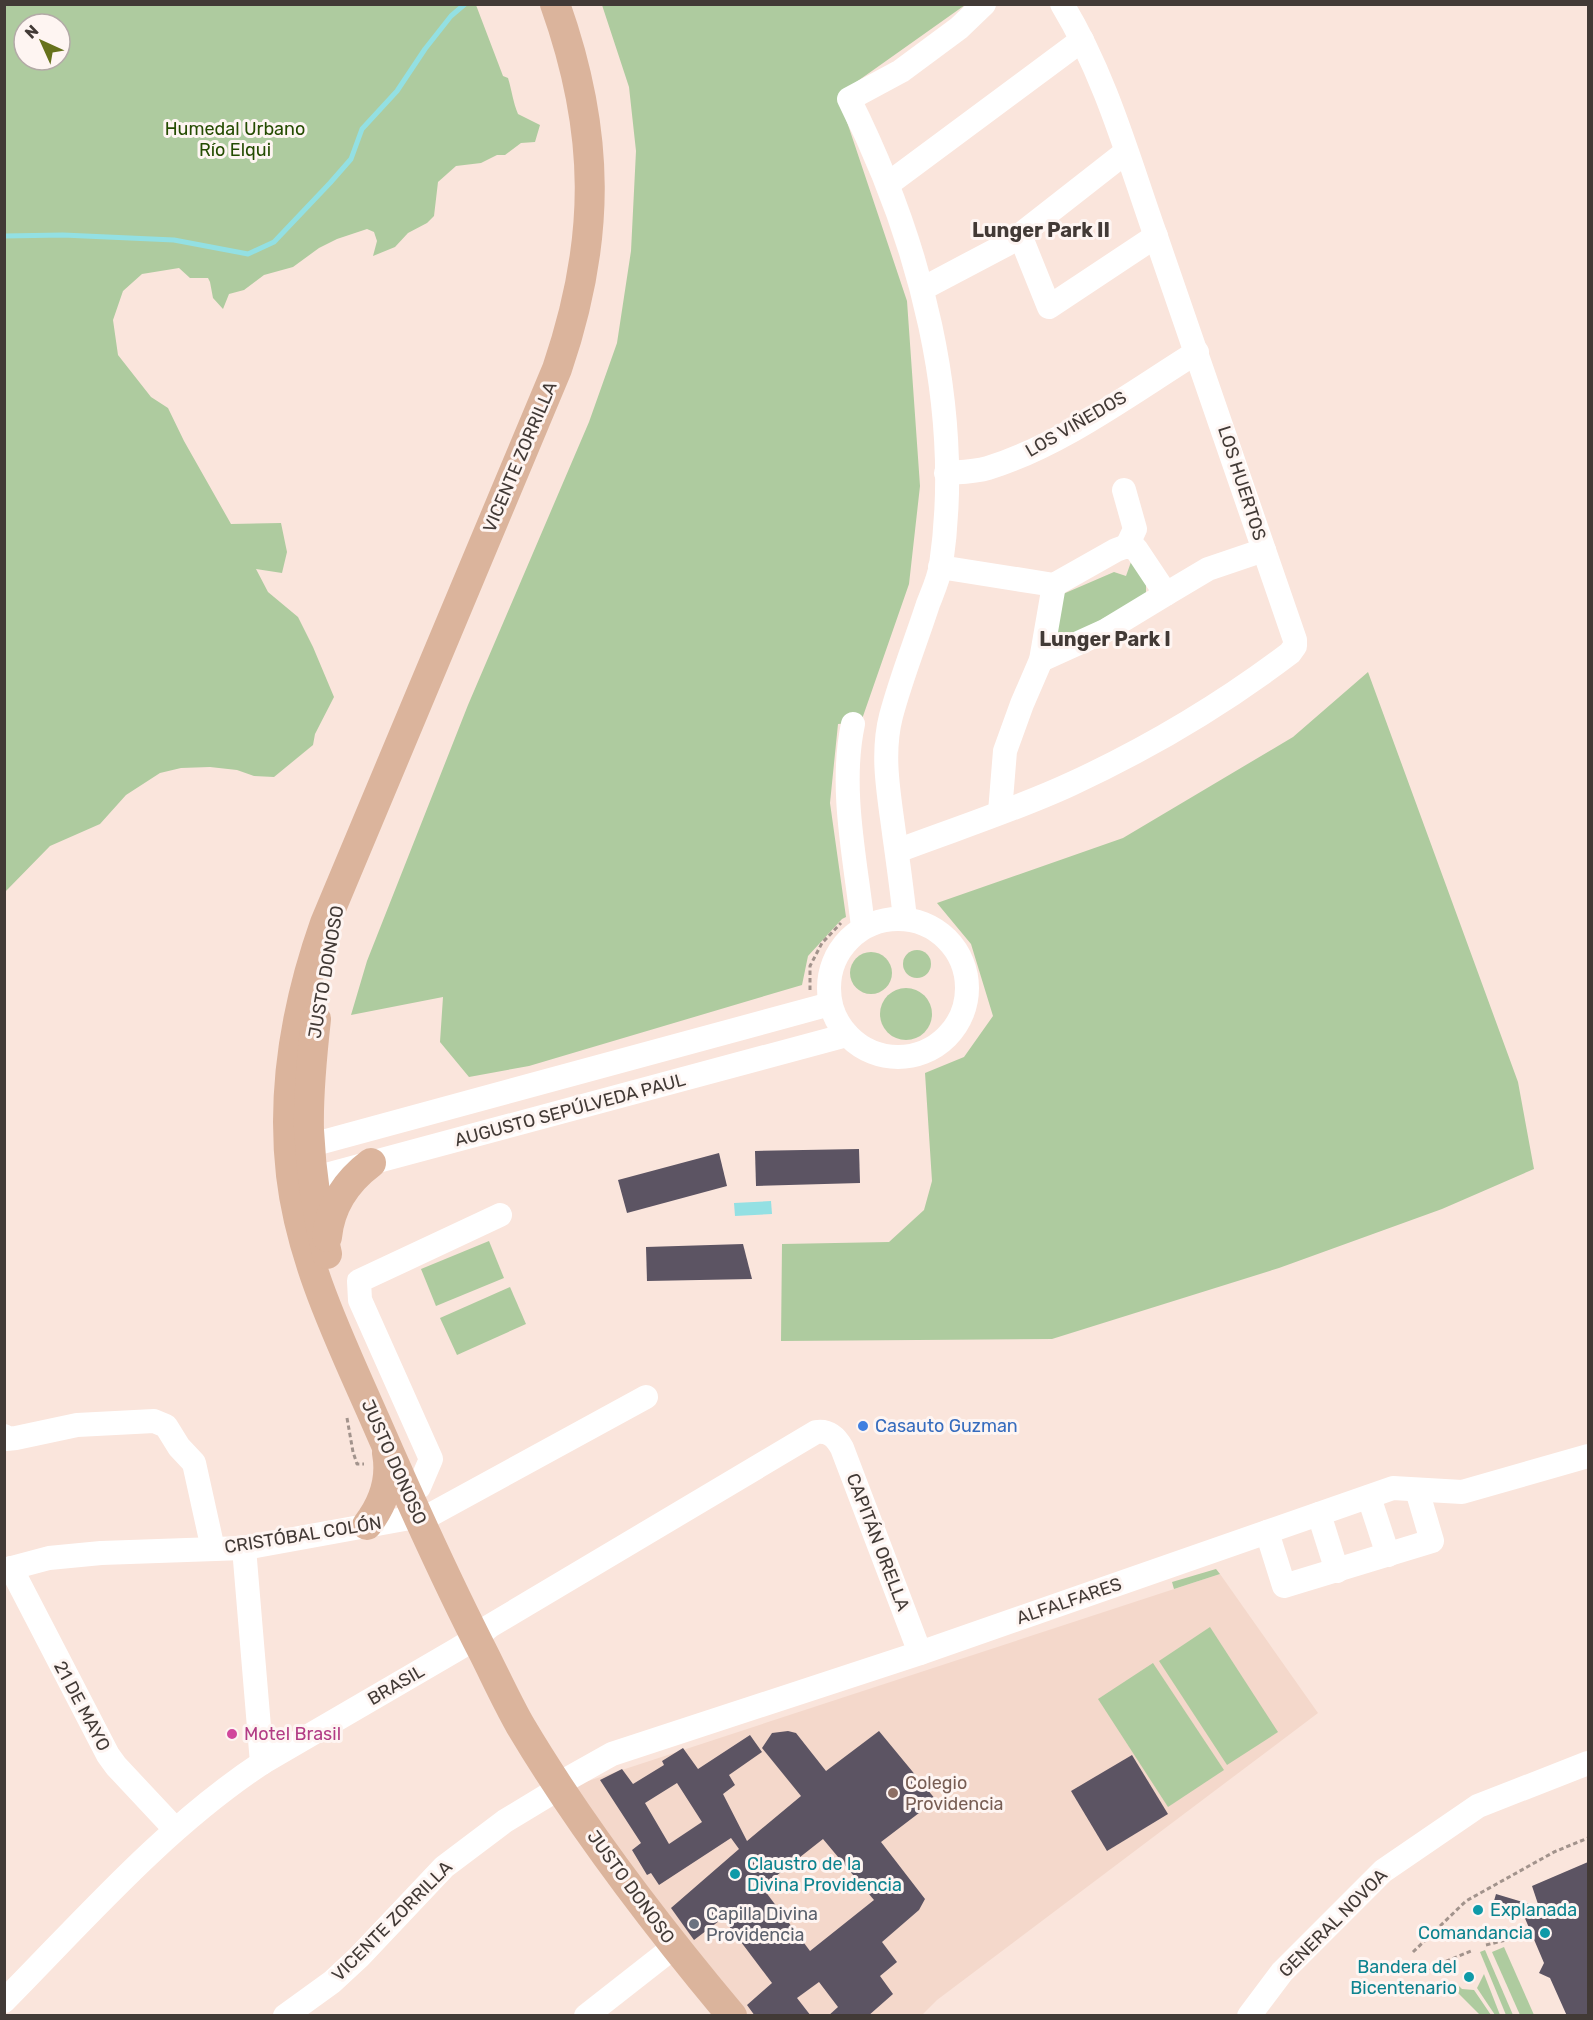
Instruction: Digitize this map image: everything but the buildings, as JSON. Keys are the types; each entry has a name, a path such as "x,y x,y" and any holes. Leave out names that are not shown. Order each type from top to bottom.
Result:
{"main road":[{"name":"VICENTE ZORRILLA","path":"340,889 557,369 576,305 588,239 590,195 588,140 576,71 555,4"},
{"name":"JUSTO DONOSO","path":"340,889 330,929 317,1010 309,1130 300,1148 304,1181 305,1244 324,1301 382,1436 423,1506"},
{"path":"326,1249 330,1222 337,1201 352,1180 371,1163"},
{"name":"JUSTO DONOSO","path":"304,1181 335,1283 377,1398 423,1506 483,1632 502,1656 519,1722 558,1786 674,1947 732,2016"},
{"path":"366,1525 382,1502 388,1479 388,1456 382,1436"}],"street":[{"path":"905,919 888,785 886,750 891,716 940,567 948,495 939,380 922,289 888,184 849,99 901,71 959,28 984,4"},
{"name":"LOS HUERTOS","path":"897,850 1071,784 1179,729 1235,694 1290,653 1295,646 1295,640 1114,114 1082,40 1062,4"},
{"path":"888,184 1082,40"},
{"path":"922,289 966,267 1020,235 1126,152"},
{"path":"1020,235 1049,307 1156,236"},
{"name":"LOS VIÑEDOS","path":"946,473 985,469 1022,455 1077,427 1197,352"},
{"path":"1124,490 1135,529 1127,546"},
{"path":"940,567 1054,585 1116,549 1127,546 1136,549 1166,594"},
{"path":"1041,660 1105,631 1208,569 1264,550"},
{"path":"1000,812 1005,751 1041,660 1054,585"},
{"path":"854,925 905,919 926,924 944,936 958,953 966,973 969,997 959,1020 945,1039 924,1052 901,1058 877,1055 855,1044 820,1000 834,959 854,925 847,773 851,733 886,750"},
{"name":"AUGUSTO SEPÚLVEDA PAUL","path":"300,1148 463,1104 820,1000"},
{"name":"AUGUSTO SEPÚLVEDA PAUL","path":"304,1181 847,1035"},
{"path":"463,1104 472,1136"},
{"path":"423,1506 430,1459 360,1300 359,1281 500,1215"},
{"name":"CRISTÓBAL COLÓN","path":"8,1569 49,1558 101,1553 244,1548 366,1525 423,1506 646,1397"},
{"path":"4,1436 6,1439 16,1438 77,1425 154,1421 166,1426 179,1447 194,1463 213,1549"},
{"name":"BRASIL","path":"4,2001 175,1829 218,1794 262,1763 816,1432 823,1431 831,1434"},
{"name":"CAPITÁN ORELLA","path":"831,1434 842,1448 920,1653"},
{"name":"ALFALFARES","path":"558,1786 579,1771 612,1754 920,1653 1393,1488 1462,1492 1588,1456"},
{"path":"1267,1532 1284,1587 1432,1542 1418,1490"},
{"path":"1370,1497 1388,1555"},
{"path":"1319,1514 1337,1571"},
{"path":"244,1548 262,1763"},
{"name":"21 DE MAYO","path":"8,1569 101,1745 116,1766 175,1829"},
{"name":"GENERAL NOVOA","path":"1248,2016 1282,1972 1383,1871 1478,1806 1588,1763"},
{"name":"VICENTE ZORRILLA","path":"285,2016 332,1982 359,1957 444,1867 505,1821 548,1795 558,1786"},
{"path":"586,2016 674,1947"}],"path":[{"path":"820,1000 810,966 822,943 838,925 854,925"},
{"path":"1413,1952 1466,1901 1554,1852 1588,1838"},
{"path":"1486,1945 1510,1939"},
{"path":"1425,1970 1471,1951"}],"shaded area":[{"name":"Colegio Providencia","path":"1220,1574 1318,1713 937,2000 922,2015 745,2015 570,1787"}],"green space":[{"name":"Humedal Urbano Río Elqui","path":"5,4 476,5 503,76 508,78 518,114 540,125 535,142 521,143 505,155 497,155 481,163 456,166 438,182 434,216 427,223 408,233 395,247 373,256 377,241 374,232 367,229 337,239 319,248 293,267 264,275 244,290 229,294 223,309 213,298 208,278 190,278 179,268 142,274 123,291 113,320 118,355 151,397 168,408 231,524 281,523 287,552 282,573 256,569 268,592 298,617 334,697 315,734 313,745 274,777 254,776 237,770 210,767 181,768 160,773 126,795 100,824 50,846 5,892"},
{"path":"602,5 965,5 838,95 907,301 920,486 909,584 861,722 838,724 830,803 846,917 808,956 802,985 529,1066 469,1077 440,1042 443,997 351,1015 367,961 468,705 589,422 617,343 631,251 636,151 629,87"},
{"path":"1131,562 1146,580 1146,595 1064,640 1053,637 1063,594 1114,572 1126,576"},
{"path":"1368,672 1518,1082 1534,1169 1442,1209 1279,1268 1052,1339 781,1341 782,1244 889,1242 924,1210 932,1181 925,1073 964,1057 993,1016 971,944 937,903 1123,838 1293,737"},
{"path":"917,950 927,954 931,964 927,974 917,978 907,974 903,964 907,954"},
{"path":"871,952 886,958 892,973 886,988 871,994 856,988 850,973 856,958"},
{"path":"906,988 916,990 924,996 930,1004 932,1014 930,1024 924,1032 916,1038 906,1040 896,1038 888,1032 882,1024 880,1014 882,1004 888,996 896,990"},
{"path":"489,1241 504,1278 436,1306 421,1269"},
{"path":"510,1287 526,1324 457,1355 440,1318"},
{"path":"1216,1569 1220,1574 1174,1589 1172,1582"},
{"path":"1210,1627 1278,1732 1227,1765 1159,1661"},
{"path":"1153,1663 1224,1770 1168,1807 1098,1699"},
{"path":"1504,1947 1534,2015 1520,2015 1492,1952"},
{"path":"1485,1950 1513,2015 1506,2015 1480,1952"},
{"path":"1484,1974 1500,2015 1495,2015 1477,1988"},
{"path":"1455,1982 1462,1989 1474,1990 1491,2015 1480,2015 1451,1986"}],"water":[{"path":"771,1201 772,1214 735,1216 734,1203"}],"waterway":[{"path":"4,236 63,235 174,240 248,254 274,242 351,159 362,129 397,91 425,49 451,16 465,4"}],"place":[{"name":"Casauto Guzman","path":"863,1426"},
{"name":"Motel Brasil","path":"232,1734"},
{"name":"Colegio Providencia","path":"893,1793"},
{"name":"Claustro de la Divina Providencia","path":"735,1874"},
{"name":"Explanada","path":"1478,1910"},
{"name":"Capilla Divina Providencia","path":"694,1924"},
{"name":"Comandancia","path":"1545,1933"},
{"name":"Bandera del Bicentenario","path":"1469,1977"}],"district":[{"name":"Lunger Park II","path":"1041,230"},
{"name":"Lunger Park I","path":"1105,639"}]}
